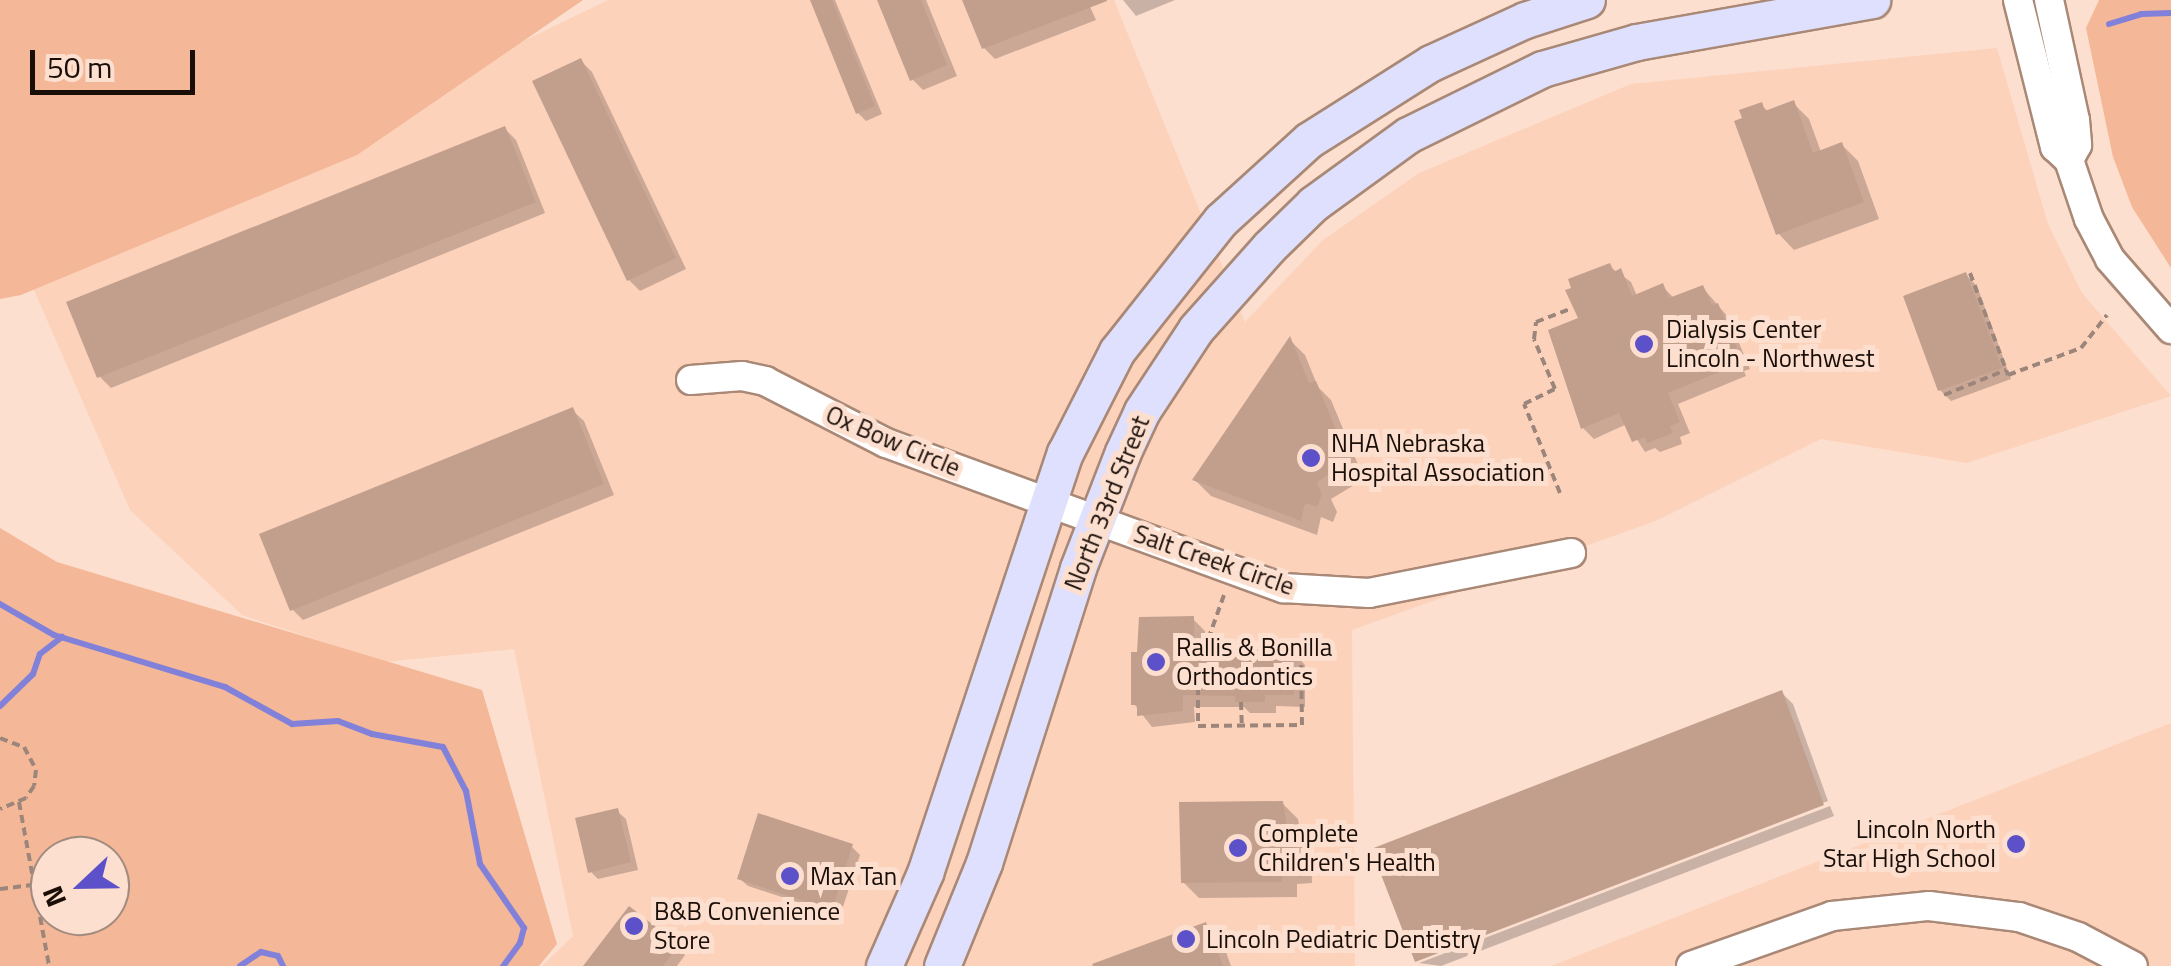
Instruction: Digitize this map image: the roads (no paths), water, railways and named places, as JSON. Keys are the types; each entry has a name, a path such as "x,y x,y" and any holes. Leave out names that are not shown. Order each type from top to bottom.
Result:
{"main road":[{"name":"North 33rd Street","path":"884,966 924,873 1047,501 1090,397 1117,351 1184,262 1264,177 1323,130 1394,82 1525,20 1587,0"},
{"name":"North 33rd Street","path":"942,966 984,863 1096,518 1142,411 1196,330 1231,287 1313,204 1392,146 1512,82 1601,50 1872,0"}],"street":[{"path":"2018,0 2054,148 2069,160 2089,220 2110,259 2171,329"},
{"path":"2049,0 2076,120 2076,145 2069,160"},
{"name":"Ox Bow Circle","path":"690,380 742,376 764,381 886,443 1096,518"},
{"name":"Salt Creek Circle","path":"1096,518 1260,581 1314,592 1386,591 1570,554"},
{"path":"1691,966 1832,916 1929,906 1988,910 2049,926 2133,966"}],"waterway":[{"path":"2109,24 2141,14 2171,13"},
{"path":"0,604 54,635 225,687 292,724 338,721 372,734 443,747 466,791 480,864 524,928 520,943 503,966"},
{"path":"0,706 33,674 40,654 62,637"},
{"path":"240,966 261,952 278,956 283,966"}],"place":[{"name":"Dialysis Center Lincoln - Northwest","path":"1644,344"},
{"name":"NHA Nebraska Hospital Association","path":"1311,458"},
{"name":"Rallis & Bonilla Orthodontics","path":"1156,662"},
{"name":"Lincoln North Star High School","path":"2016,844"},
{"name":"Complete Children's Health","path":"1238,848"},
{"name":"Max Tan","path":"790,876"},
{"name":"B&B Convenience Store","path":"634,926"},
{"name":"Lincoln Pediatric Dentistry","path":"1186,939"}]}
